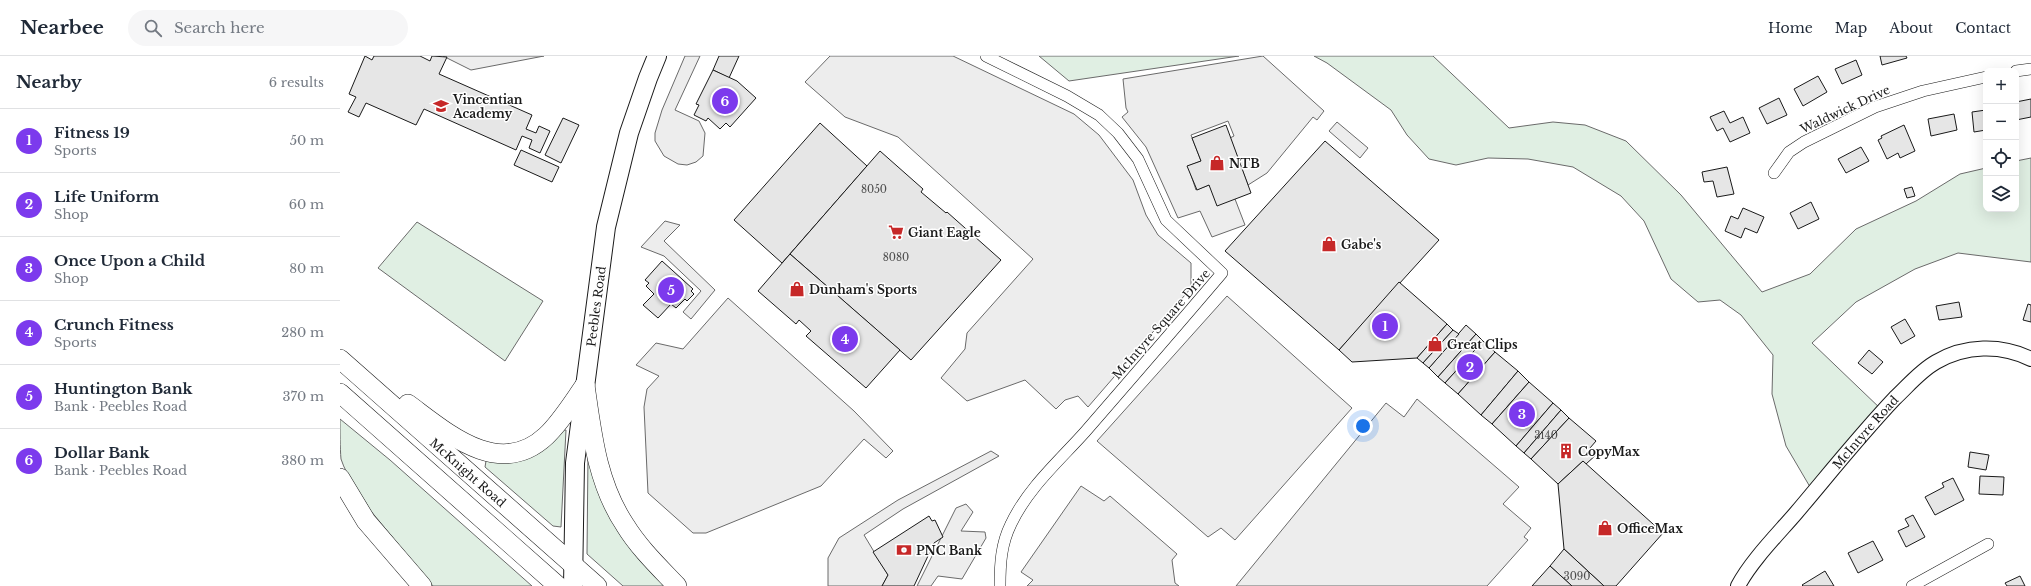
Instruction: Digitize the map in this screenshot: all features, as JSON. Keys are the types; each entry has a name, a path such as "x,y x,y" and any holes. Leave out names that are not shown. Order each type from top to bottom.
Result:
{"highway":[{"path":"340,353 454,437 476,449 495,453 521,450 545,437 585,385"},
{"name":"McKnight Road","path":"340,358 597,586"},
{"path":"585,385 597,459 612,503 634,538 676,586"},
{"path":"340,393 558,586"},
{"path":"340,478 366,521 422,586"}],"main road":[{"name":"Peebles Road","path":"573,586 575,463 602,257 612,198 628,133 657,56"}],"street":[{"name":"McIntyre Square Drive","path":"986,56 1067,96 1099,115 1118,133 1138,159 1166,220 1222,273 1142,367 1034,488 1011,523 1005,539 1000,558 1000,586"},
{"path":"2019,71 2031,69"},
{"name":"Waldwick Drive","path":"1774,173 1789,152 1804,142 1875,106 1916,93 1983,78"},
{"name":"McIntyre Road","path":"1738,586 1767,548 1850,448 1883,411 1928,368 1948,356 1979,348 1998,348 2020,354 2031,359"},
{"path":"1912,586 1988,544"}],"green space":[{"path":"1039,56 1239,56 1069,81"},
{"path":"1314,56 1433,56 1509,128 1553,122 1585,125 1626,141 1681,195 1762,292 1810,274 1856,229 1916,201 1960,174 1983,169 1983,212 2019,212 2019,160 2031,158 2031,262 1958,253 1915,269 1856,302 1812,343 1883,411 1813,492 1786,446 1772,394 1773,355 1741,315 1720,300 1698,302 1671,279 1644,221 1621,196 1573,167 1528,159 1488,158 1456,165 1429,159 1407,135 1391,110 1327,63"},
{"path":"417,222 543,301 505,361 378,268"},
{"path":"340,419 390,460 532,586 433,586 370,510 347,473 341,459"},
{"path":"561,430 566,430 561,527 553,526 485,467 486,461"},
{"path":"588,455 615,526 638,558 664,586 623,586 587,554"}],"shaded area":[{"path":"443,56 544,56 471,70"},
{"path":"685,56 700,56 675,110 699,121 705,133 703,156 696,162 687,165 678,164 664,156 655,141 655,133 662,110"},
{"path":"830,56 953,56 1074,114 1099,135 1133,180 1146,215 1158,235 1191,263 1191,288 1088,407 1078,396 1065,400 1056,409 1025,380 967,401 941,378 965,349 967,333 1033,259 898,137 845,117 805,82"},
{"path":"1263,56 1324,111 1317,120 1313,117 1267,173 1248,185 1230,138 1234,136 1228,121 1191,135 1201,161 1188,166 1196,190 1209,185 1235,199 1245,225 1212,237 1200,211 1178,218 1146,147 1122,117 1128,112 1126,108 1123,79"},
{"path":"1337,122 1368,148 1360,158 1329,131"},
{"path":"665,221 680,225 664,241 715,290 691,319 683,312 701,291 664,256 641,247"},
{"path":"1227,296 1352,408 1235,540 1221,528 1208,537 1097,441"},
{"path":"728,298 854,411 893,451 886,458 864,439 821,486 706,533 693,533 648,493 644,407 647,389 659,376 636,365 656,343 683,349"},
{"path":"1417,399 1519,487 1503,504 1531,528 1524,537 1528,540 1487,586 1236,586 1386,403 1404,417"},
{"path":"991,451 999,456 903,509 864,535 888,575 882,586 828,586 828,558 839,538 898,500"},
{"path":"1081,486 1104,501 1110,496 1177,554 1172,560 1175,583 1179,586 1027,586 1033,580 1021,572"},
{"path":"966,504 973,512 961,531 985,532 986,538 962,579 938,576 931,586 917,586 956,508"}],"building":[{"name":"Vincentian Academy","path":"365,56 372,60 374,56 420,56 430,61 432,56 447,57 439,74 532,115 526,129 536,133 539,126 550,131 540,153 529,148 532,140 522,136 516,150 424,109 416,125 366,103 359,117 348,112 356,97 349,94"},
{"path":"719,56 739,56 729,78 713,70"},
{"path":"1880,56 1906,56 1907,58 1882,65"},
{"path":"1856,60 1862,75 1842,84 1835,69"},
{"path":"713,70 737,81 756,98 730,127 726,123 720,129 708,118 706,121 694,115 699,105 696,104"},
{"path":"1818,76 1827,92 1803,106 1794,89"},
{"path":"1779,98 1787,115 1767,124 1759,108"},
{"path":"2031,99 2031,117 2019,119 2019,101"},
{"path":"1983,110 1983,130 1974,132 1972,112"},
{"path":"1724,111 1730,123 1743,117 1750,133 1730,142 1723,128 1717,131 1710,117"},
{"path":"1954,114 1957,130 1931,136 1928,119"},
{"path":"563,118 579,125 561,163 545,155"},
{"path":"820,123 867,166 782,263 734,220"},
{"name":"NTB","path":"1226,125 1251,193 1217,206 1209,185 1197,190 1187,166 1201,161 1192,138"},
{"path":"1904,125 1915,151 1900,158 1898,153 1887,159 1878,140 1882,138 1881,136"},
{"path":"1325,141 1439,240 1339,350 1225,251"},
{"path":"1861,147 1869,161 1846,173 1838,159"},
{"path":"521,150 559,167 552,182 514,165"},
{"path":"880,151 923,189 921,192 946,213 947,212 1001,260 911,360 790,254"},
{"path":"1727,167 1734,194 1717,197 1713,181 1704,182 1702,172"},
{"path":"1912,187 1915,196 1907,198 1904,189"},
{"path":"1811,202 1819,219 1798,229 1790,213"},
{"path":"1743,208 1764,217 1757,233 1745,228 1741,238 1725,231 1731,216 1738,219"},
{"path":"790,254 900,350 866,388 806,336 811,331 799,320 796,324 758,291"},
{"path":"662,261 693,289 691,291 694,294 687,301 685,299 676,308 671,304 658,318 643,305 654,294 646,286 649,283 645,280"},
{"path":"1399,282 1447,324 1417,358 1352,362 1339,350"},
{"path":"1959,302 1962,317 1939,320 1936,306"},
{"path":"2028,304 2031,305 2031,322 2023,320"},
{"path":"1905,319 1915,336 1901,344 1891,327"},
{"name":"Great Clips","path":"1447,324 1453,330 1423,363 1417,358"},
{"path":"1466,325 1476,334 1438,377 1429,368"},
{"path":"1453,330 1459,334 1429,368 1423,363"},
{"path":"1476,334 1483,341 1445,383 1438,377"},
{"path":"1483,341 1495,352 1458,394 1445,383"},
{"path":"1869,350 1883,362 1872,374 1858,363"},
{"path":"1495,352 1518,371 1481,415 1458,394"},
{"path":"1518,371 1529,382 1492,424 1481,415"},
{"path":"1529,382 1553,403 1516,446 1492,424"},
{"path":"1553,403 1561,410 1524,453 1516,446"},
{"path":"1561,410 1569,418 1531,459 1524,453"},
{"name":"CopyMax","path":"1569,418 1596,441 1590,448 1597,454 1586,464 1583,461 1558,484 1531,459"},
{"path":"1970,452 1989,455 1986,470 1968,467"},
{"path":"1583,461 1663,533 1616,586 1604,586 1564,549 1558,484"},
{"path":"1980,476 2004,477 2003,495 1979,494"},
{"path":"1953,478 1964,500 1935,515 1925,497 1944,487 1942,483"},
{"path":"1913,515 1925,537 1906,547 1898,531 1909,526 1905,519"},
{"name":"PNC Bank","path":"929,516 932,521 935,520 943,537 934,543 914,586 882,586 888,575 873,552"},
{"path":"1873,541 1883,560 1858,573 1848,553"},
{"path":"1564,549 1604,586 1572,586 1550,566"},
{"path":"1550,566 1572,586 1532,586"},
{"path":"1825,571 1834,586 1802,585"},
{"path":"2020,576 2025,586 2007,586 2005,583"}],"place":[{"name":"Dollar Bank","path":"725,101"},
{"name":"Vincentian Academy","path":"441,106"},
{"name":"NTB","path":"1217,163"},
{"name":"Giant Eagle","path":"896,232"},
{"name":"Gabe's","path":"1329,244"},
{"name":"Dunham's Sports","path":"797,289"},
{"name":"Huntington Bank","path":"671,290"},
{"name":"Fitness 19","path":"1385,326"},
{"name":"Crunch Fitness","path":"845,339"},
{"name":"Great Clips","path":"1435,344"},
{"name":"Life Uniform","path":"1470,367"},
{"name":"Once Upon a Child","path":"1522,414"},
{"name":"CopyMax","path":"1566,451"},
{"name":"OfficeMax","path":"1605,528"},
{"name":"PNC Bank","path":"904,550"}]}
